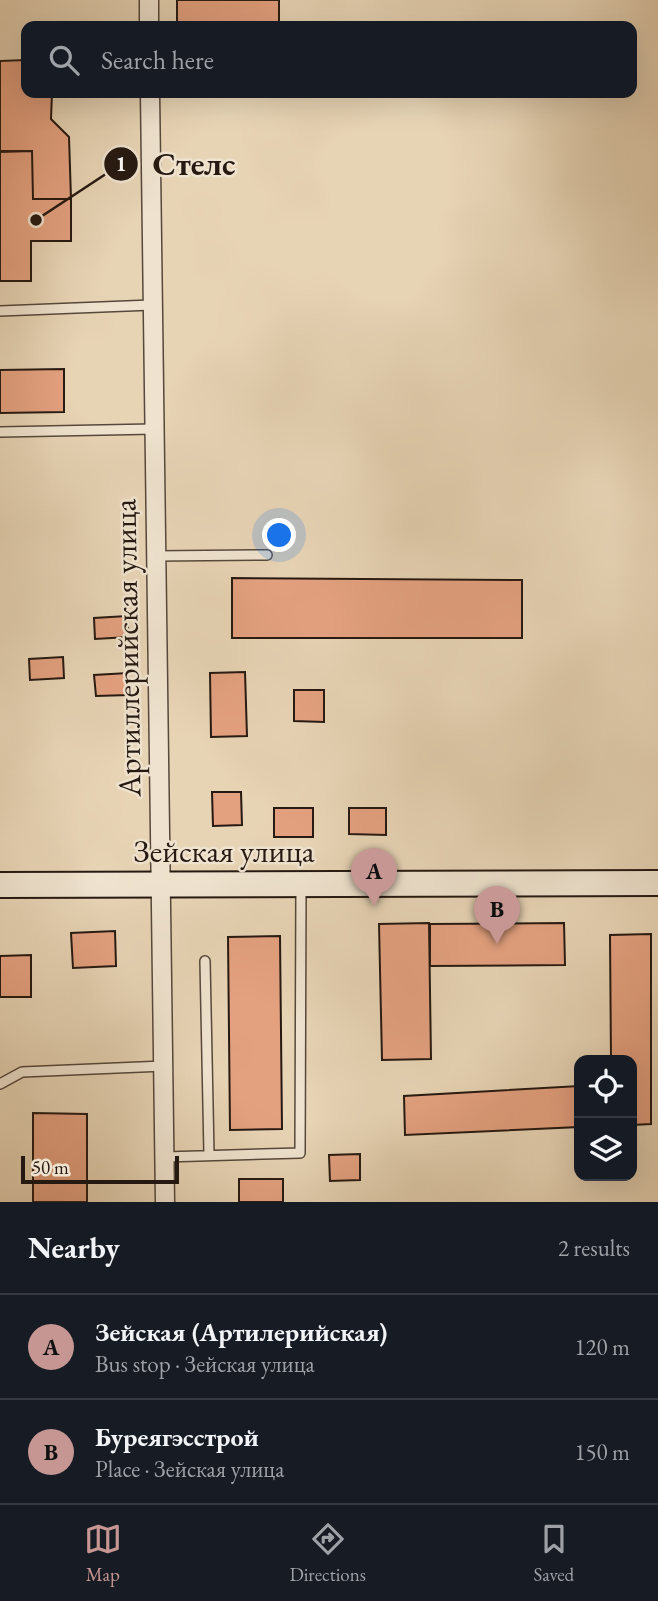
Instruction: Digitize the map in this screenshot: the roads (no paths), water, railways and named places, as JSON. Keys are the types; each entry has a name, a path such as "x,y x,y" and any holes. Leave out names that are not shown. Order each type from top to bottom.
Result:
{"street":[{"path":"149,0 149,21"},
{"name":"Артиллерийская улица","path":"150,98 165,1202"},
{"name":"Зейская улица","path":"0,885 658,883"}],"lane":[{"path":"0,311 152,306"},
{"path":"0,432 154,429"},
{"path":"156,556 267,555"},
{"path":"165,1157 300,1153 301,884"},
{"path":"205,961 209,1154"},
{"path":"0,1084 22,1072 164,1066"}],"place":[{"name":"Стелс","path":"36,220"},
{"name":"Зейская (Артилерийская)","path":"374,906"},
{"name":"Буреягэсстрой","path":"497,944"}]}
